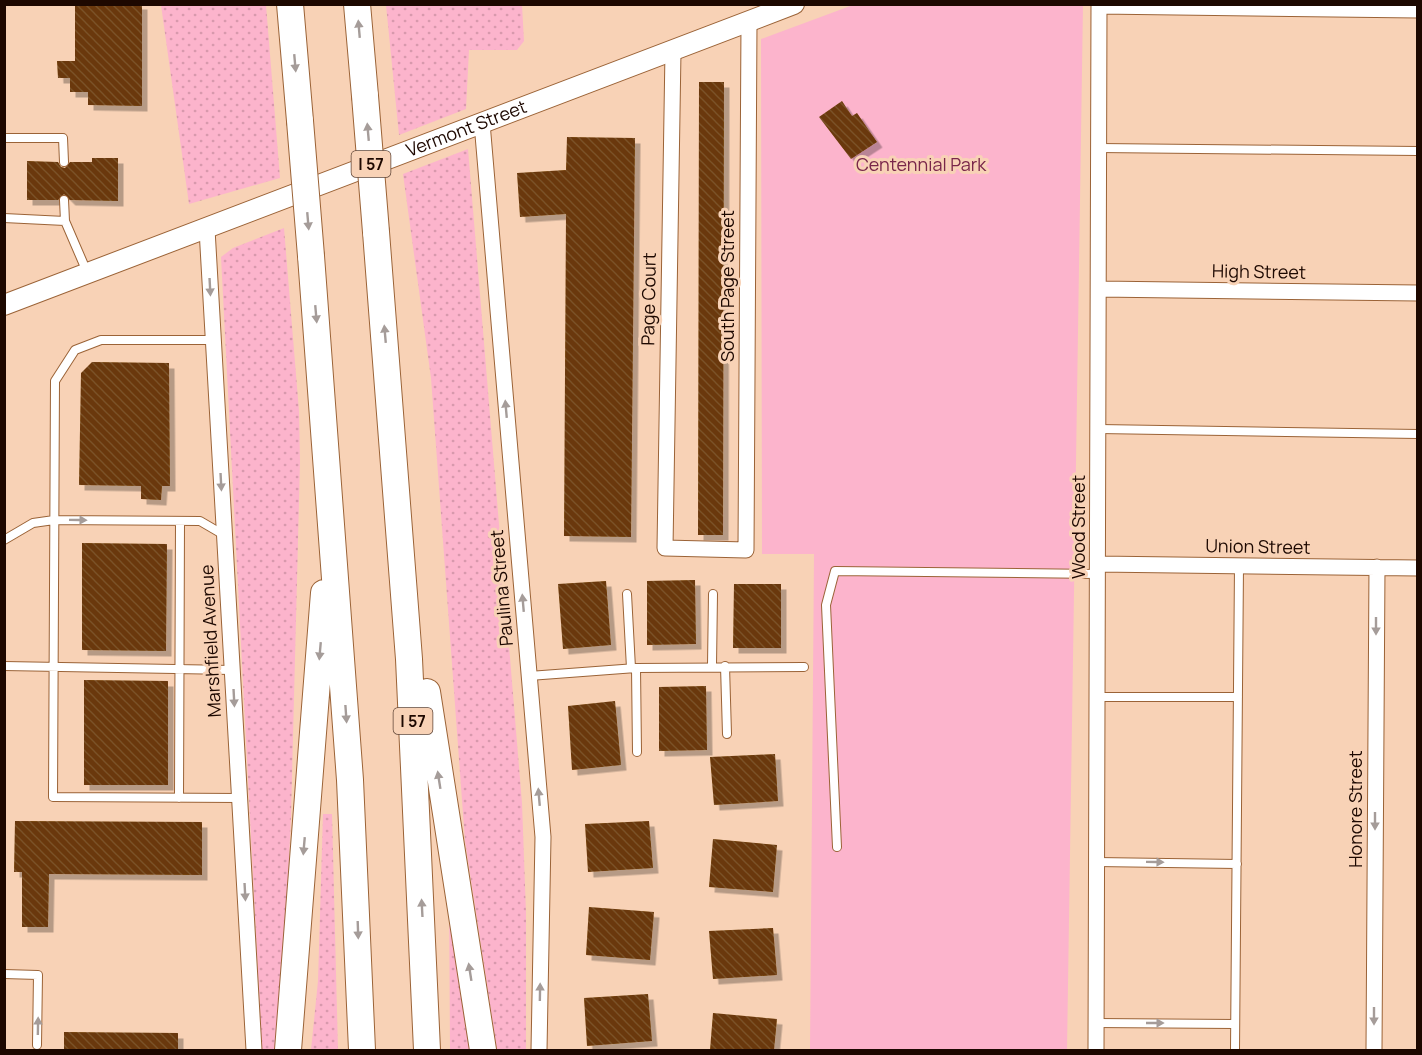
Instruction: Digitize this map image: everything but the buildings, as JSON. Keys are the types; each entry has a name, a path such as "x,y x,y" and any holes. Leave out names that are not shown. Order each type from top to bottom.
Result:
{"highway":[{"path":"290,4 331,509 351,792 362,1050"},
{"name":"I 57","path":"357,4 389,392 417,792 427,1050"},
{"path":"389,392 435,754 483,1050"},
{"path":"288,1050 331,509"}],"street":[{"name":"Vermont Street","path":"4,305 794,4"},
{"path":"1100,5 1418,10"},
{"name":"Wood Street","path":"1096,1050 1100,5"},
{"name":"South Page Street","path":"665,548 746,550 749,22"},
{"name":"Page Court","path":"665,548 673,51"},
{"name":"Paulina Street","path":"482,123 543,837 539,1050"},
{"name":"Marshfield Avenue","path":"207,229 254,1050"},
{"name":"High Street","path":"1100,289 1418,293"},
{"name":"Union Street","path":"1098,569 1239,566 1418,568"},
{"name":"Honore Street","path":"1374,1050 1377,567"}],"lane":[{"path":"4,138 63,138 64,162"},
{"path":"1099,148 1418,151"},
{"path":"64,200 65,221 87,274"},
{"path":"4,218 65,221"},
{"path":"213,340 101,340 75,350 55,381 53,797 239,798"},
{"path":"1099,429 1418,434"},
{"path":"4,540 33,523 54,520 201,521 224,536"},
{"path":"179,798 180,521"},
{"path":"1235,1050 1239,566"},
{"path":"837,847 826,605 835,571 1098,569"},
{"path":"627,594 637,752"},
{"path":"712,665 713,594"},
{"path":"529,676 712,665 804,667"},
{"path":"4,666 232,670"},
{"path":"725,666 727,734"},
{"path":"1098,697 1238,698"},
{"path":"1097,862 1237,864"},
{"path":"4,974 38,975 37,1045"},
{"path":"1096,1023 1235,1024"}],"green space":[{"path":"161,5 266,5 280,178 189,204"},
{"path":"386,5 522,5 524,41 517,50 469,50 466,109 399,135"},
{"name":"Centennial Park","path":"853,5 1083,5 1067,1050 810,1050 814,554 762,554 761,39"},
{"path":"468,149 522,803 526,913 526,1050 497,1050 465,841 431,378 403,174"},
{"path":"284,228 299,411 300,462 291,816 280,1050 262,1050 221,257 233,248"},
{"path":"323,814 332,814 338,1050 311,1050 318,981"},
{"path":"449,892 475,1050 450,1050"}]}
